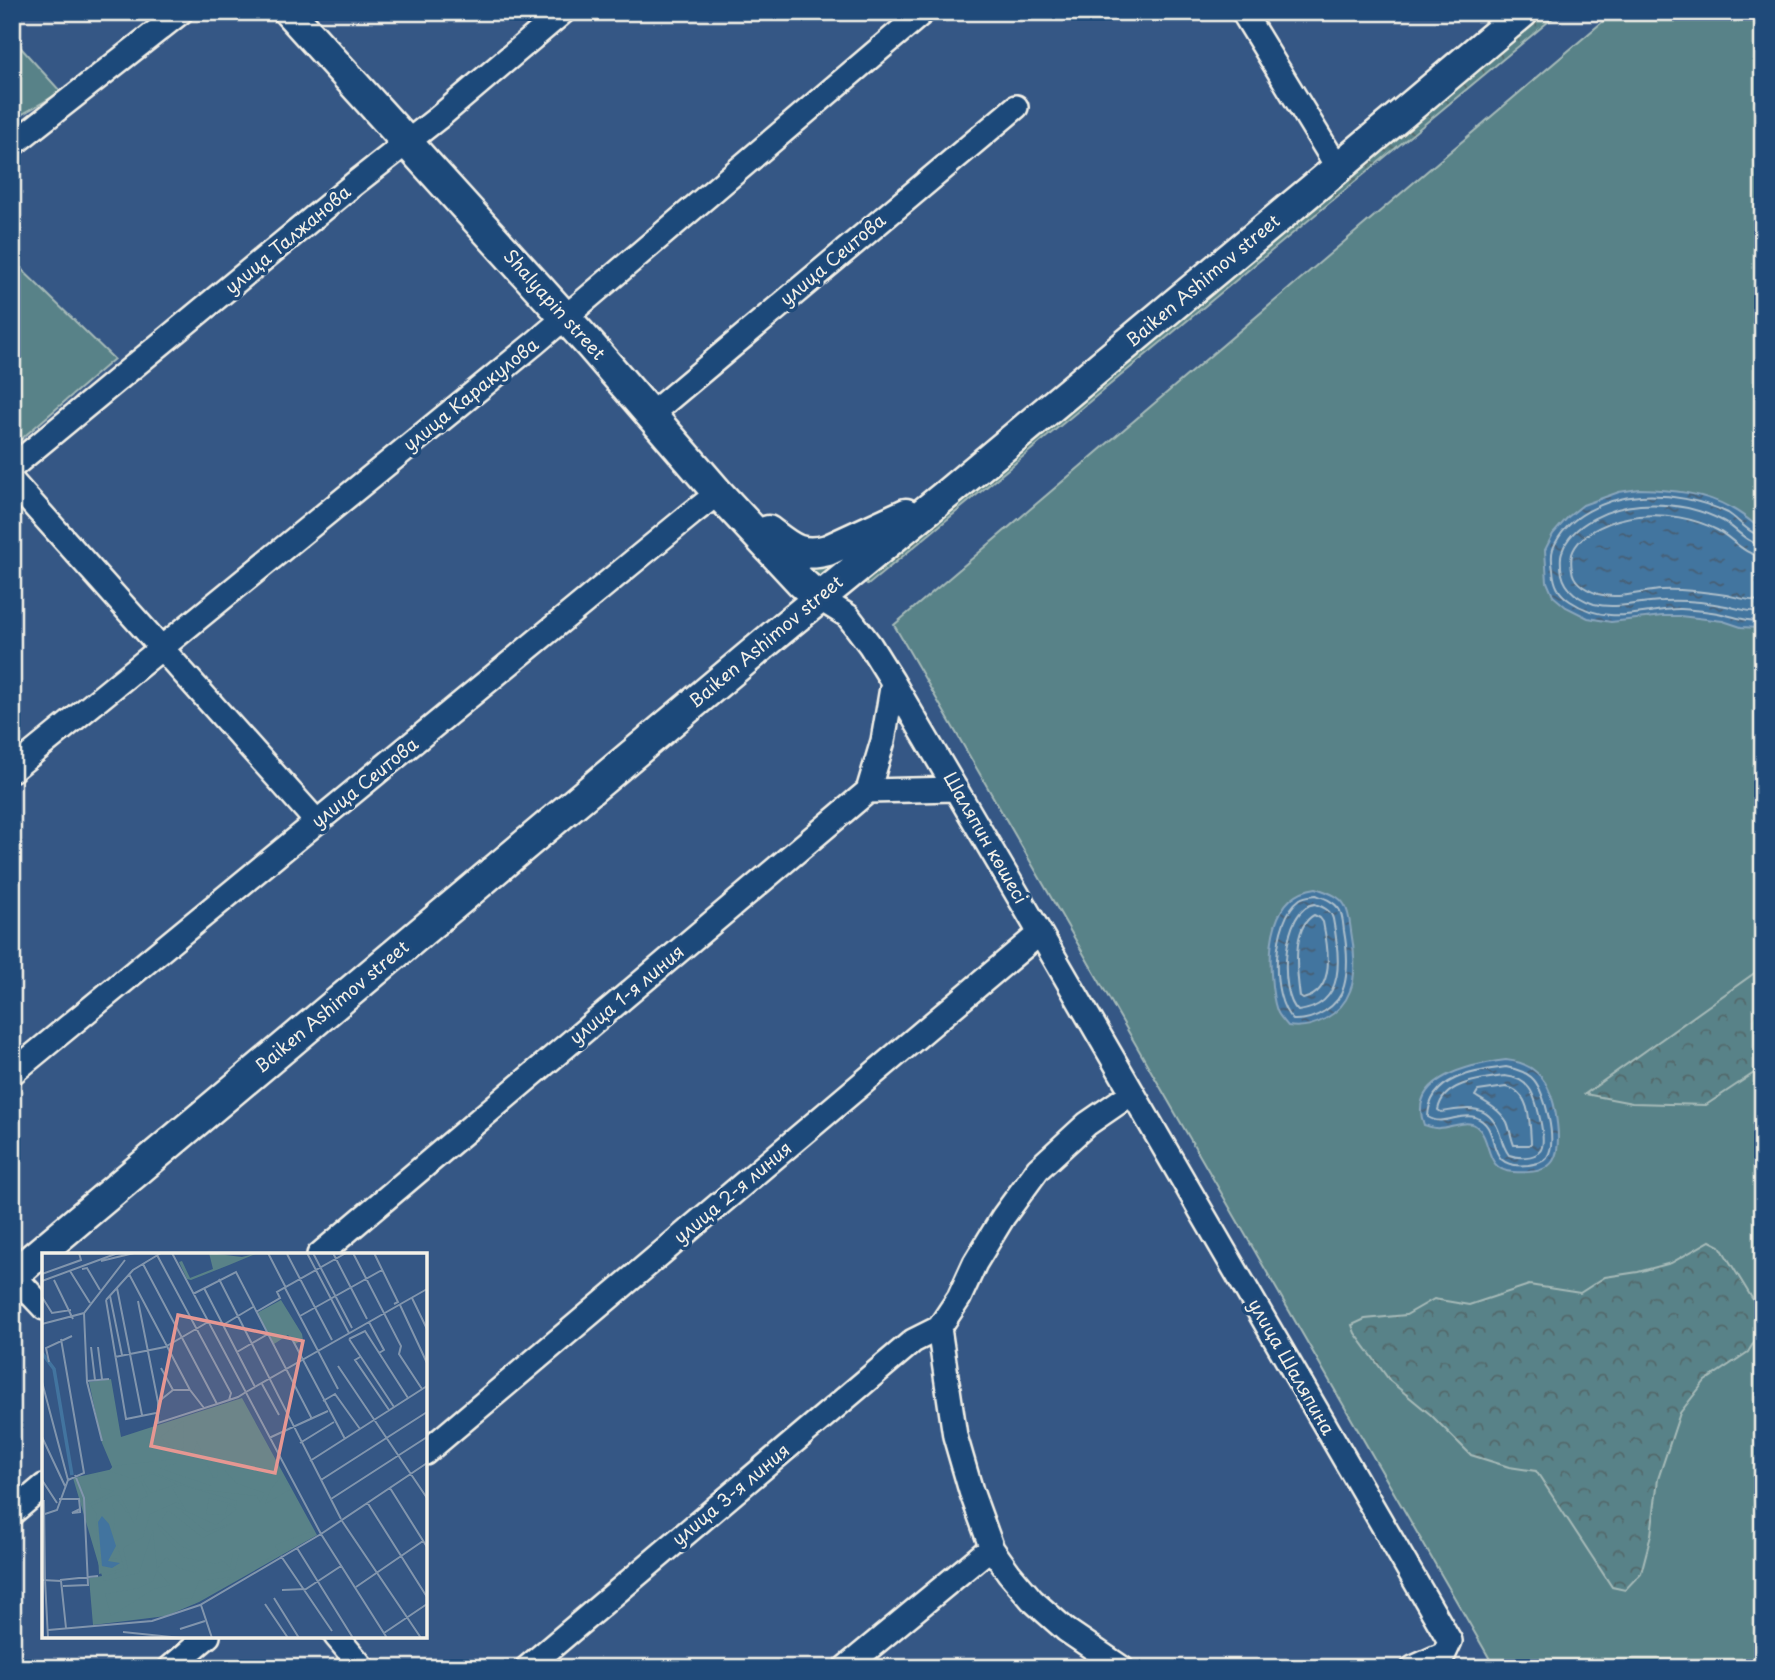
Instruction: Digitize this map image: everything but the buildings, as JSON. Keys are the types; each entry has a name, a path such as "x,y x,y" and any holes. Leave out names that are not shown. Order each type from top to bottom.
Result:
{"main road":[{"name":"Shalyapin street","path":"289,12 565,317 718,493 819,598"},
{"name":"Baiken Ashimov street","path":"12,1276 819,598 1523,12"},
{"path":"718,493 792,549 804,553 828,550 947,494"}],"street":[{"path":"12,145 181,12"},
{"name":"улица Талжанова","path":"12,467 563,12"},
{"name":"улица Каракулова","path":"12,770 514,360 923,12"},
{"path":"1243,12 1338,168"},
{"name":"улица Сеитова","path":"650,415 1016,107"},
{"path":"12,481 317,822"},
{"name":"улица Сеитова","path":"12,1073 718,493"},
{"name":"Шаляпин көшесі","path":"819,598 848,616 870,645 1041,933 1132,1093"},
{"path":"893,682 883,741 868,791 956,789"},
{"name":"улица 1-я линия","path":"320,1253 868,791"},
{"name":"улица 2-я линия","path":"427,1451 1041,933"},
{"path":"1122,1668 1066,1630 1032,1600 992,1549 955,1436 939,1328 959,1298 975,1263 1003,1217 1038,1169 1087,1124 1132,1093"},
{"name":"улица Шаляпина","path":"1132,1093 1450,1641 1444,1654 1413,1668"},
{"path":"12,1276 42,1306"},
{"name":"улица 3-я линия","path":"527,1668 913,1341 939,1328"},
{"path":"12,1513 42,1488"},
{"path":"845,1668 992,1549"},
{"path":"170,1668 206,1638"},
{"path":"338,1638 363,1668"}],"green space":[{"path":"1544,12 1560,12 868,585 863,580"},
{"path":"1614,12 1763,12 1763,1668 1495,1668 894,625"},
{"path":"12,38 61,92 12,120"},
{"path":"12,260 114,359 12,447"},
{"path":"890,527 821,577 794,555"},
{"path":"1763,967 1763,1067 1706,1105 1632,1103 1585,1094"},
{"path":"1710,1241 1720,1246 1758,1308 1763,1327 1748,1352 1705,1381 1680,1413 1658,1479 1651,1535 1641,1573 1625,1590 1612,1587 1536,1471 1509,1467 1471,1455 1431,1415 1390,1381 1352,1325 1365,1319 1406,1315 1434,1299 1469,1305 1529,1285 1580,1293 1605,1277 1671,1263"}],"water":[{"path":"1639,489 1675,491 1709,498 1735,510 1763,531 1763,626 1741,627 1723,621 1680,616 1611,622 1588,618 1566,607 1553,596 1547,582 1545,550 1553,534 1583,505 1619,492"},
{"path":"1316,888 1338,898 1347,910 1354,953 1352,984 1346,1000 1333,1014 1307,1026 1288,1026 1278,1013 1274,1000 1271,956 1275,925 1289,901 1301,892"},
{"path":"1506,1060 1534,1070 1551,1095 1556,1114 1558,1146 1550,1165 1540,1170 1513,1172 1497,1166 1485,1138 1472,1124 1443,1128 1424,1125 1421,1109 1425,1095 1433,1084 1461,1070"}]}
